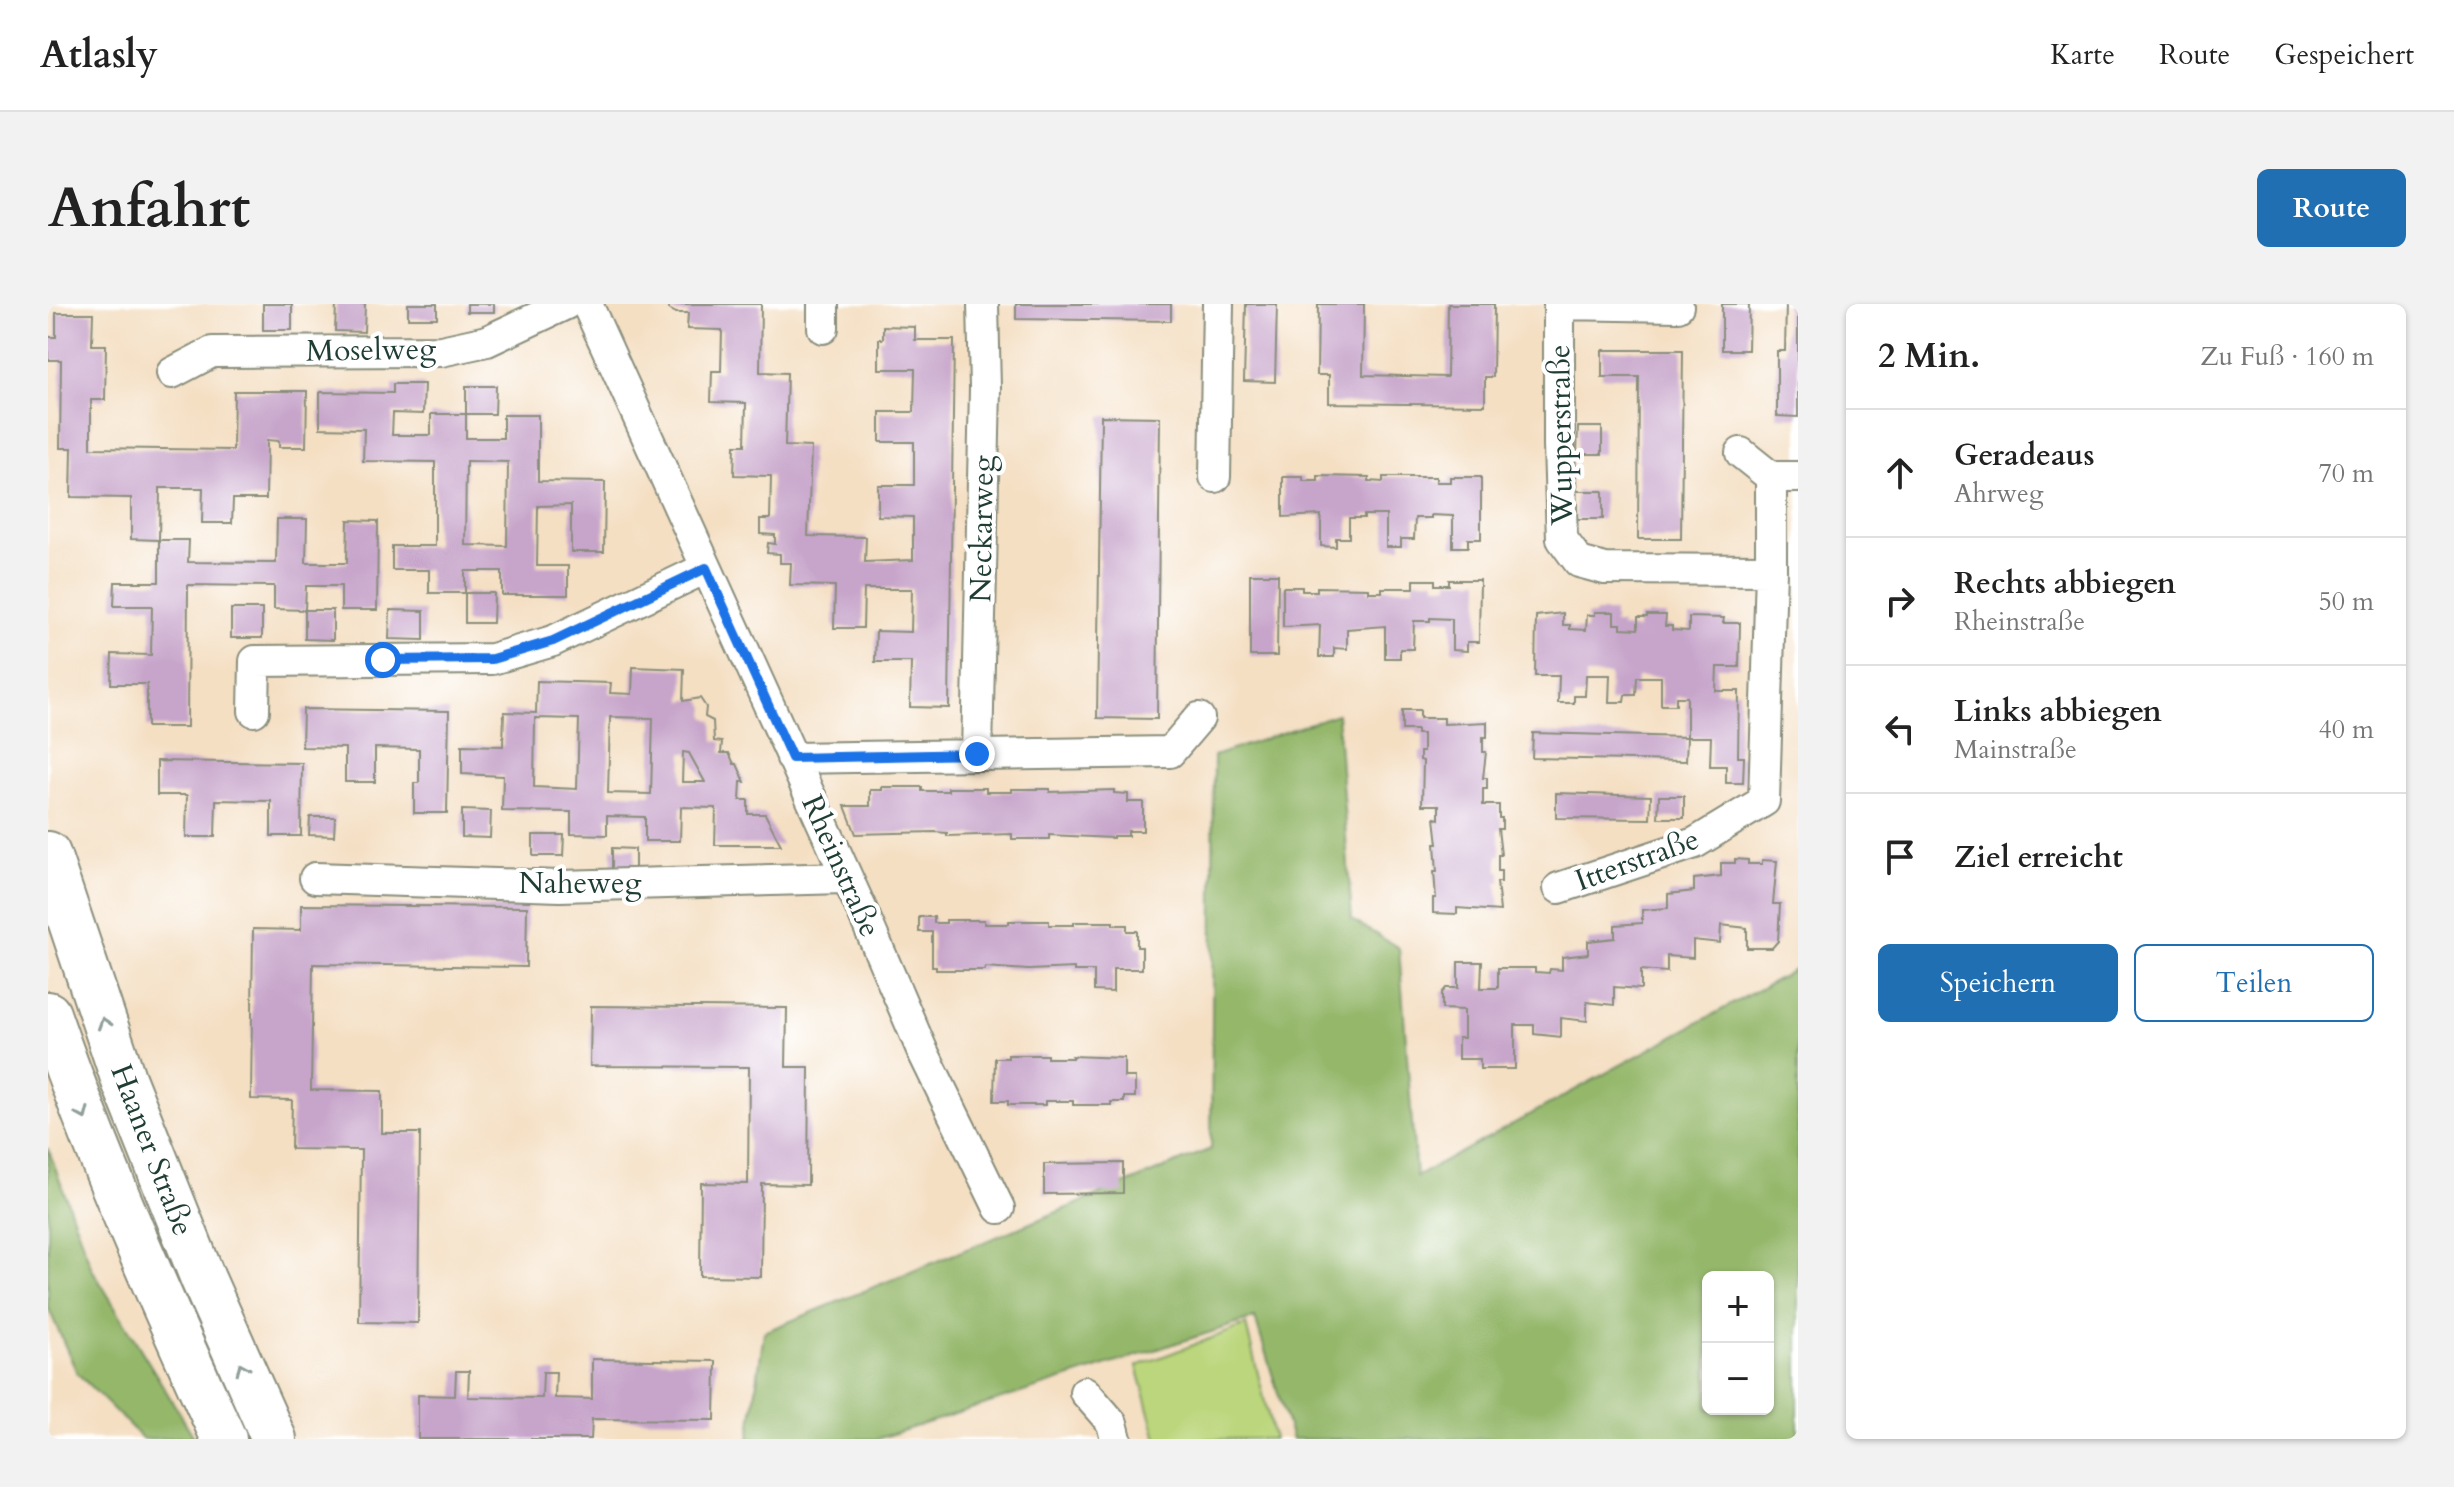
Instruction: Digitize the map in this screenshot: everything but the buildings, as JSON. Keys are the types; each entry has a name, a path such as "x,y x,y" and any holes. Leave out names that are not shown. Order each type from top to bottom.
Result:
{"main road":[{"name":"Haaner Straße","path":"48,854 124,1081 203,1279 274,1439"},
{"name":"Haaner Straße","path":"48,1014 76,1097 100,1155 224,1439"}],"street":[{"name":"Moselweg","path":"172,373 212,352 441,351 487,341 566,304"},
{"name":"Rheinstraße","path":"587,304 860,906 922,1050 999,1208"},
{"name":"Neckarweg","path":"977,754 985,388 983,304"},
{"path":"1215,477 1218,304"},
{"name":"Wupperstraße","path":"1678,306 1559,304 1562,539 1579,562 1605,569 1771,570"},
{"path":"1741,453 1785,477 1771,570"},
{"path":"254,711 255,661 492,659 553,641 706,568"},
{"name":"Itterstraße","path":"1559,888 1695,843 1764,801 1771,570"},
{"path":"792,758 1170,752 1199,718"},
{"name":"Naheweg","path":"315,878 560,886 845,878"},
{"path":"1085,1392 1112,1423 1116,1439"}],"green space":[{"path":"1337,714 1352,920 1399,948 1416,1177 1798,968 1798,1439 1292,1439 1255,1318 877,1439 749,1439 764,1332 1211,1149 1214,756"},
{"path":"48,1148 92,1269 194,1437 143,1439 77,1373 48,1307"},
{"path":"1246,1325 1274,1439 1157,1439 1137,1366"}],"route":[{"path":"383,660 492,659 553,641 706,568 792,758 977,754"}]}
